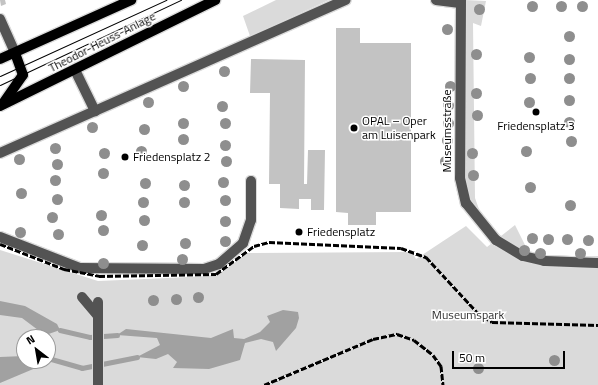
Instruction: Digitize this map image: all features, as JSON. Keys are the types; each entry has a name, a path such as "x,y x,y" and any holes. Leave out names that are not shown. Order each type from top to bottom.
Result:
{"main road":[{"name":"Theodor-Heuss-Anlage","path":"0,59 131,0"},
{"name":"Theodor-Heuss-Anlage","path":"0,106 215,0"},
{"path":"0,106 15,90 22,75 14,53"}],"street":[{"path":"0,153 346,0"},
{"path":"436,0 460,2"},
{"name":"Museumsstraße","path":"460,2 460,178 466,203 496,240 513,251 544,261 598,263"},
{"path":"0,19 14,53"},
{"path":"75,70 95,111"},
{"path":"0,236 80,268 204,269 219,264 243,243 251,220 251,181"},
{"path":"82,297 97,315"},
{"path":"98,302 98,385"}],"green space":[{"path":"276,0 329,0 250,36 243,16"},
{"path":"465,0 486,1 481,26 473,23 475,198 481,215 469,201 463,178"},
{"name":"Museumspark","path":"515,225 532,259 598,256 598,385 0,385 0,250 98,281 208,276 223,271 247,253 412,252 416,259 466,226 487,247"}],"shaded area":[{"path":"0,301 25,306 57,324 60,330 56,331 56,329 37,329 22,318 0,315"},
{"path":"283,310 298,312 299,318 296,328 276,351 273,342 261,339 245,343 240,360 209,369 173,368 177,362 168,354 156,359 137,357 160,345 157,338 117,335 126,329 211,338 233,329 234,338 244,339 260,332 270,322 267,316"},
{"path":"16,356 16,369 33,369 0,383 0,357"}],"building":[{"path":"0,0 5,0 6,4 1,6"},
{"path":"336,28 360,28 360,43 411,43 411,212 376,212 376,225 348,225 348,213 336,212"},
{"path":"251,59 305,60 304,184 307,184 308,150 325,150 324,210 311,210 311,199 299,199 299,209 280,208 280,184 269,184 270,93 250,93"}],"waterway":[{"path":"60,330 90,337 117,335"},
{"path":"56,360 82,368 137,357"}],"tram line":[{"path":"0,76 166,0"},
{"path":"0,85 181,0"}],"railway":[{"path":"0,244 64,269 99,276 216,274 254,246 269,242 401,248 426,257 477,312 492,322 598,325"},
{"path":"264,385 373,339 397,334 414,340 433,355 441,366 443,385"}],"place":[{"name":"Friedensplatz 3","path":"536,112"},
{"name":"OPAL – Oper am Luisenpark","path":"354,128"},
{"name":"Friedensplatz 2","path":"125,157"},
{"name":"Friedensplatz","path":"299,232"}]}
